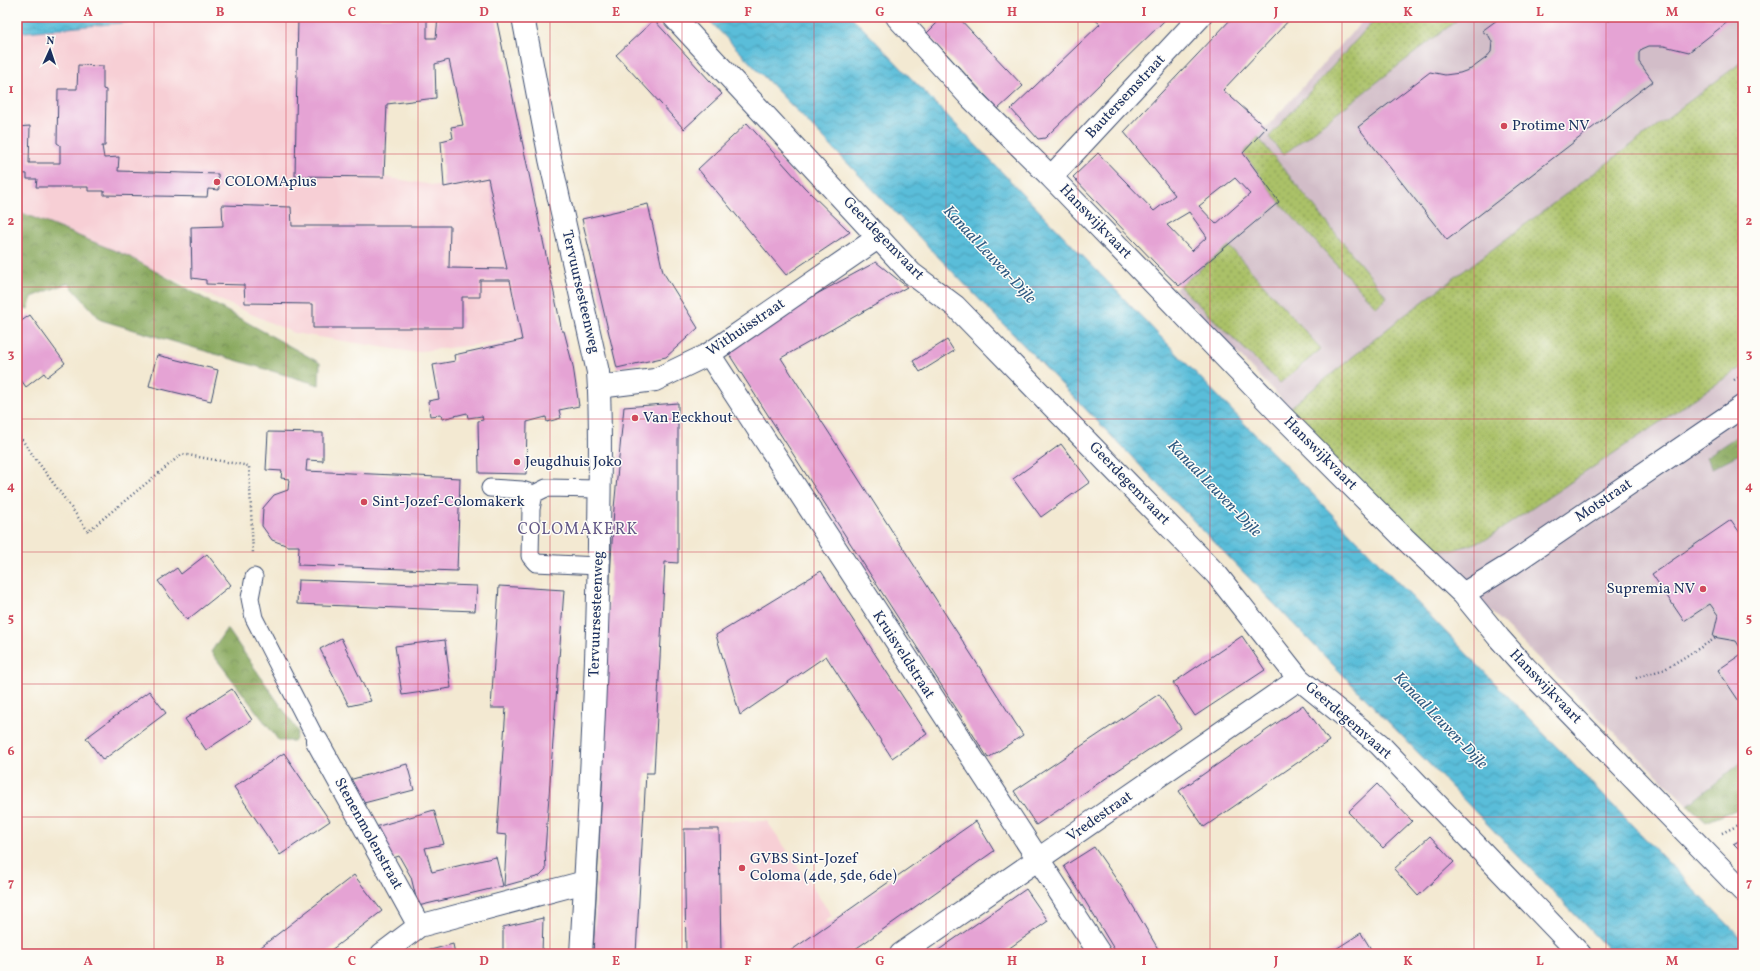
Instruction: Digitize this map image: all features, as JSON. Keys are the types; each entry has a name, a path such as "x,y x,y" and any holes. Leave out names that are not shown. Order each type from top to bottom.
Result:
{"street":[{"name":"Tervuursesteenweg","path":"523,17 550,159 598,372 599,387 597,631 581,954"},
{"name":"Geerdegemvaart","path":"674,17 911,273 955,306 1217,575 1299,679 1379,744 1580,954"},
{"name":"Hanswijkvaart","path":"897,17 971,98 1051,177 1406,540 1463,594 1525,667 1743,891"},
{"name":"Bautersemstraat","path":"1051,177 1200,17"},
{"name":"Withuisstraat","path":"599,387 655,380 708,354 879,237"},
{"name":"Kruisveldstraat","path":"708,354 1037,861 1100,954"},
{"name":"Motstraat","path":"1463,594 1510,565 1743,406"},
{"name":"Vredestraat","path":"900,954 1299,679"},
{"name":"Stenenmolenstraat","path":"318,741 419,926"},
{"path":"382,954 419,926 585,882"}],"lane":[{"path":"490,488 522,490 534,494 546,488 599,489"},
{"path":"534,494 531,509 530,556 536,563 598,566"},
{"path":"254,577 250,598 254,618 318,741"}],"path":[{"path":"17,432 88,531 182,454 249,466 254,577"},
{"path":"1636,678 1665,669 1716,638"}],"shaded area":[{"name":"COLOMAplus","path":"17,17 495,17 498,26 435,39 436,98 387,104 384,177 444,187 488,178 497,223 537,215 562,331 522,340 412,352 294,333 63,230 17,224"},
{"path":"1366,17 1743,17 1743,807 1705,822 1428,550 1175,289 1279,202 1243,153"},
{"name":"GVBS Sint-Jozef Coloma (4de, 5de, 6de)","path":"683,821 767,821 832,916 825,920 846,954 684,954"}],"green space":[{"path":"1377,17 1461,17 1283,155 1269,137"},
{"path":"1743,61 1743,366 1485,540 1453,550 1428,550 1281,415 1397,321"},
{"path":"1258,137 1387,297 1376,307 1279,202 1243,153"},
{"path":"17,211 128,256 320,363 319,385 101,320 68,283 32,297 28,309 17,310"},
{"path":"1229,246 1321,349 1280,383 1179,286"},
{"path":"1743,432 1743,452 1712,468 1706,457"},
{"path":"227,628 298,731 295,741 279,741 211,652"},
{"path":"1743,761 1743,807 1706,822 1688,805"}],"water":[{"path":"17,17 147,17 142,21 17,32"},
{"name":"Kanaal Leuven-Dijle","path":"706,17 852,17 1743,940 1743,954 1613,954"}],"building":[{"path":"298,17 427,17 427,38 436,38 438,17 496,17 562,331 564,331 573,366 579,406 559,410 561,418 547,422 546,417 527,422 526,474 479,473 478,421 483,420 482,416 468,418 467,413 442,419 441,415 430,416 428,401 439,399 433,365 455,361 454,355 522,340 510,280 480,280 480,297 462,297 462,328 313,328 313,304 245,303 244,285 206,284 206,280 192,278 191,227 223,226 222,205 291,207 292,226 450,226 449,268 507,269 488,178 444,187 441,141 453,138 451,127 463,125 449,60 435,64 436,98 387,104 384,177 295,176"},
{"path":"943,17 958,17 1023,86 998,109 927,33"},
{"path":"1168,17 1045,138 1038,139 1011,109 1100,24 1093,18"},
{"path":"1233,17 1292,17 1223,90 1266,128 1243,153 1279,202 1179,286 1073,177 1098,153 1154,211 1175,195 1124,132","holes":["1235,178 1250,194 1216,224 1199,206","1189,212 1207,237 1192,251 1167,225"]},
{"path":"1501,17 1602,17 1609,21 1615,17 1734,17 1689,52 1664,46 1649,46 1642,49 1639,53 1639,62 1653,81 1447,240 1358,127 1430,72 1445,75 1460,73 1471,69 1486,58 1491,52 1492,42 1489,36 1482,31"},
{"path":"654,20 722,94 684,129 616,55"},
{"path":"78,65 103,66 103,89 106,90 105,146 102,146 104,158 119,157 118,171 218,174 219,190 208,189 207,197 104,195 104,191 88,191 88,187 36,187 37,179 27,179 27,174 17,173 17,127 30,126 29,163 60,163 60,145 57,143 58,89 77,89"},
{"path":"747,123 805,188 850,232 786,275 698,169"},
{"path":"648,204 663,272 698,328 666,357 617,368 582,219"},
{"path":"876,262 907,287 781,358 1023,735 988,758 725,348 778,315"},
{"path":"30,315 65,363 47,377 44,373 26,387 21,380 17,382 17,324"},
{"path":"947,340 954,351 920,372 913,361"},
{"path":"157,355 218,370 211,401 149,386"},
{"path":"678,403 678,563 665,562 654,773 646,773 636,954 593,954 603,771 599,770 614,508 624,407"},
{"name":"Sint-Jozef-Colomakerk","path":"268,432 323,433 323,461 307,460 306,471 460,478 457,571 298,565 299,546 288,546 272,540 262,526 263,508 274,495 288,490 289,479 281,478 282,471 266,470"},
{"path":"1061,444 1090,482 1041,517 1013,479"},
{"name":"Supremia NV","path":"1731,520 1743,537 1743,652 1736,641 1713,637 1718,615 1710,604 1684,621 1652,574"},
{"path":"207,554 231,585 187,620 158,581 177,568 181,574"},
{"path":"821,571 927,734 892,758 826,656 740,715 716,635"},
{"path":"298,580 477,586 475,611 297,604"},
{"path":"499,586 564,590 545,851 546,870 540,876 504,886 507,835 497,834 506,708 491,708"},
{"path":"1242,636 1265,670 1195,716 1173,683"},
{"path":"341,638 371,701 349,706 320,649"},
{"path":"445,640 451,688 402,695 395,646"},
{"path":"1743,653 1743,707 1718,670"},
{"path":"232,689 252,720 206,750 185,719"},
{"path":"149,691 166,713 103,760 86,738"},
{"path":"1159,694 1181,728 1036,825 1014,791"},
{"path":"1303,705 1329,741 1204,827 1179,791"},
{"path":"284,753 330,821 280,855 234,787"},
{"path":"407,764 414,790 360,804 349,780"},
{"path":"1377,784 1412,821 1383,848 1348,812"},
{"path":"434,810 444,844 425,848 432,872 496,857 503,886 418,906 411,877 399,856 390,859 372,828"},
{"path":"976,821 994,851 864,943 848,954 786,954"},
{"path":"684,829 719,829 721,954 686,954"},
{"path":"1430,836 1454,862 1418,896 1394,869"},
{"path":"1743,839 1743,854 1733,844"},
{"path":"1094,847 1123,889 1161,954 1117,954 1064,866"},
{"path":"354,875 382,911 326,954 252,954"},
{"path":"1026,889 1048,921 1001,954 933,954"},
{"path":"543,918 542,954 503,954 503,927"},
{"path":"1361,933 1374,954 1328,954"},
{"path":"453,944 455,954 418,954 423,952"}],"place":[{"name":"Protime NV","path":"1504,126"},
{"name":"COLOMAplus","path":"217,182"},
{"name":"Van Eeckhout","path":"635,418"},
{"name":"Jeugdhuis Joko","path":"517,462"},
{"name":"Sint-Jozef-Colomakerk","path":"364,502"},
{"name":"Supremia NV","path":"1703,589"},
{"name":"GVBS Sint-Jozef Coloma (4de, 5de, 6de)","path":"742,868"}],"district":[{"name":"COLOMAKERK","path":"578,530"}]}
